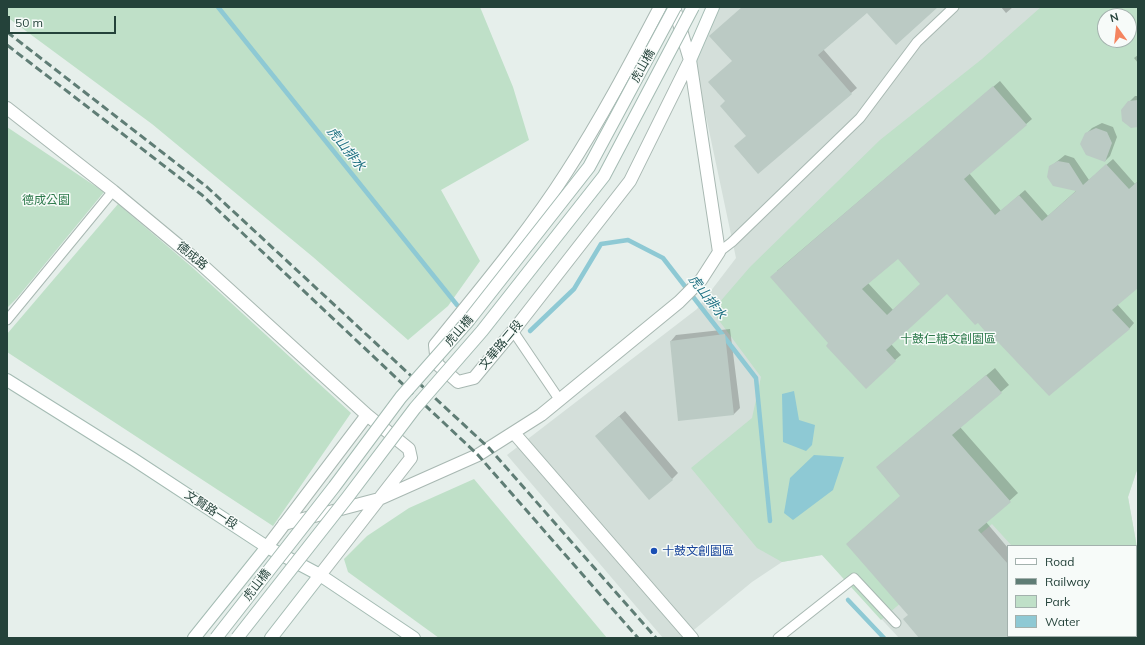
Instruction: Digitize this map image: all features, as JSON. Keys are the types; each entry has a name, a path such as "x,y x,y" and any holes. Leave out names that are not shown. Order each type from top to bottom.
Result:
{"street":[{"name":"文華路二段","path":"660,7 610,102 565,174 515,246 435,345 437,364 458,382 474,378 513,331 630,182 690,60 713,7"},
{"path":"284,524 379,498 478,455 514,433 559,400 679,302 701,280 719,252 690,60 675,7"},
{"name":"虎山橋","path":"216,638 334,487 401,397 469,320 589,167 675,7"},
{"name":"虎山橋","path":"237,638 347,498 415,408 482,331 604,176 694,7"},
{"name":"德成路","path":"7,108 113,191 202,264 367,415"},
{"name":"文賢路一段","path":"7,380 134,459 267,547 320,575 414,638"},
{"path":"194,638 267,547 367,415 409,449 411,458 271,638"},
{"path":"514,433 692,638"}],"lane":[{"path":"719,252 732,242 860,118 917,42 954,7"},
{"path":"7,320 113,191"},
{"path":"513,331 559,400"},
{"path":"778,638 854,578 896,623"}],"shaded area":[{"name":"十鼓仁糖文創園區","path":"717,7 1138,7 1138,467 1128,497 1137,545 1007,545 1007,637 1137,637 1137,547 1138,638 899,638 822,555 782,562 752,582 684,638 663,638 507,455 697,309 736,258 693,55"}],"green space":[{"path":"7,7 480,7 513,87 529,140 441,190 480,261 448,306 408,340 313,257 152,124 7,17"},
{"name":"十鼓仁糖文創園區","path":"1041,7 1138,7 1138,467 1128,497 1137,545 1011,545 992,524 881,620 822,555 782,562 757,548 691,468 752,418 761,377 712,311 750,267 880,140 982,59"},
{"name":"德成公園","path":"7,127 104,192 17,298 7,308"},
{"path":"118,204 193,268 351,413 273,526 7,352 7,334"},
{"path":"474,479 607,638 439,638 348,572 344,559 367,536 409,508"},
{"name":"十鼓仁糖文創園區","path":"1137,547 1138,553 1138,638 1060,637 1137,637"}],"water":[{"path":"794,391 799,420 815,425 812,445 806,451 783,442 782,394"},
{"path":"814,455 844,457 833,490 793,520 784,513 790,478"}],"building":[{"path":"742,7 938,7 896,45 867,13 818,55 852,94 758,174 734,146 746,136 720,106 725,101 708,82 732,61 709,36"},
{"path":"993,86 1027,125 964,179 995,215 1019,195 1042,221 1076,191 1053,186 1047,177 1049,166 1058,161 1069,163 1083,185 1106,164 1129,189 1138,181 1138,288 1112,310 1130,329 1049,396 997,341 995,343 978,323 975,325 947,294 886,350 896,361 866,389 826,346 828,343 770,277","holes":["898,259 920,284 887,315 862,289"]},
{"path":"1138,100 1138,127 1131,128 1122,121 1121,110 1128,101"},
{"path":"1096,128 1107,132 1112,143 1105,162 1086,155 1080,144 1085,133"},
{"path":"725,334 734,415 678,421 670,341"},
{"path":"986,375 1002,393 952,435 1011,502 978,530 1007,563 1008,638 919,638 903,619 908,615 846,544 900,496 876,467"},
{"path":"619,416 673,480 649,500 595,436"}],"waterway":[{"name":"虎山排水","path":"218,7 457,305"},
{"name":"虎山排水","path":"530,331 574,289 601,244 628,240 663,258 756,378 770,521"},
{"name":"虎山排水","path":"848,600 884,638"}],"railway":[{"path":"7,32 207,187 489,448 656,638"},
{"path":"7,45 202,195 478,455 638,638"}],"place":[{"name":"十鼓文創園區","path":"654,551"}]}
